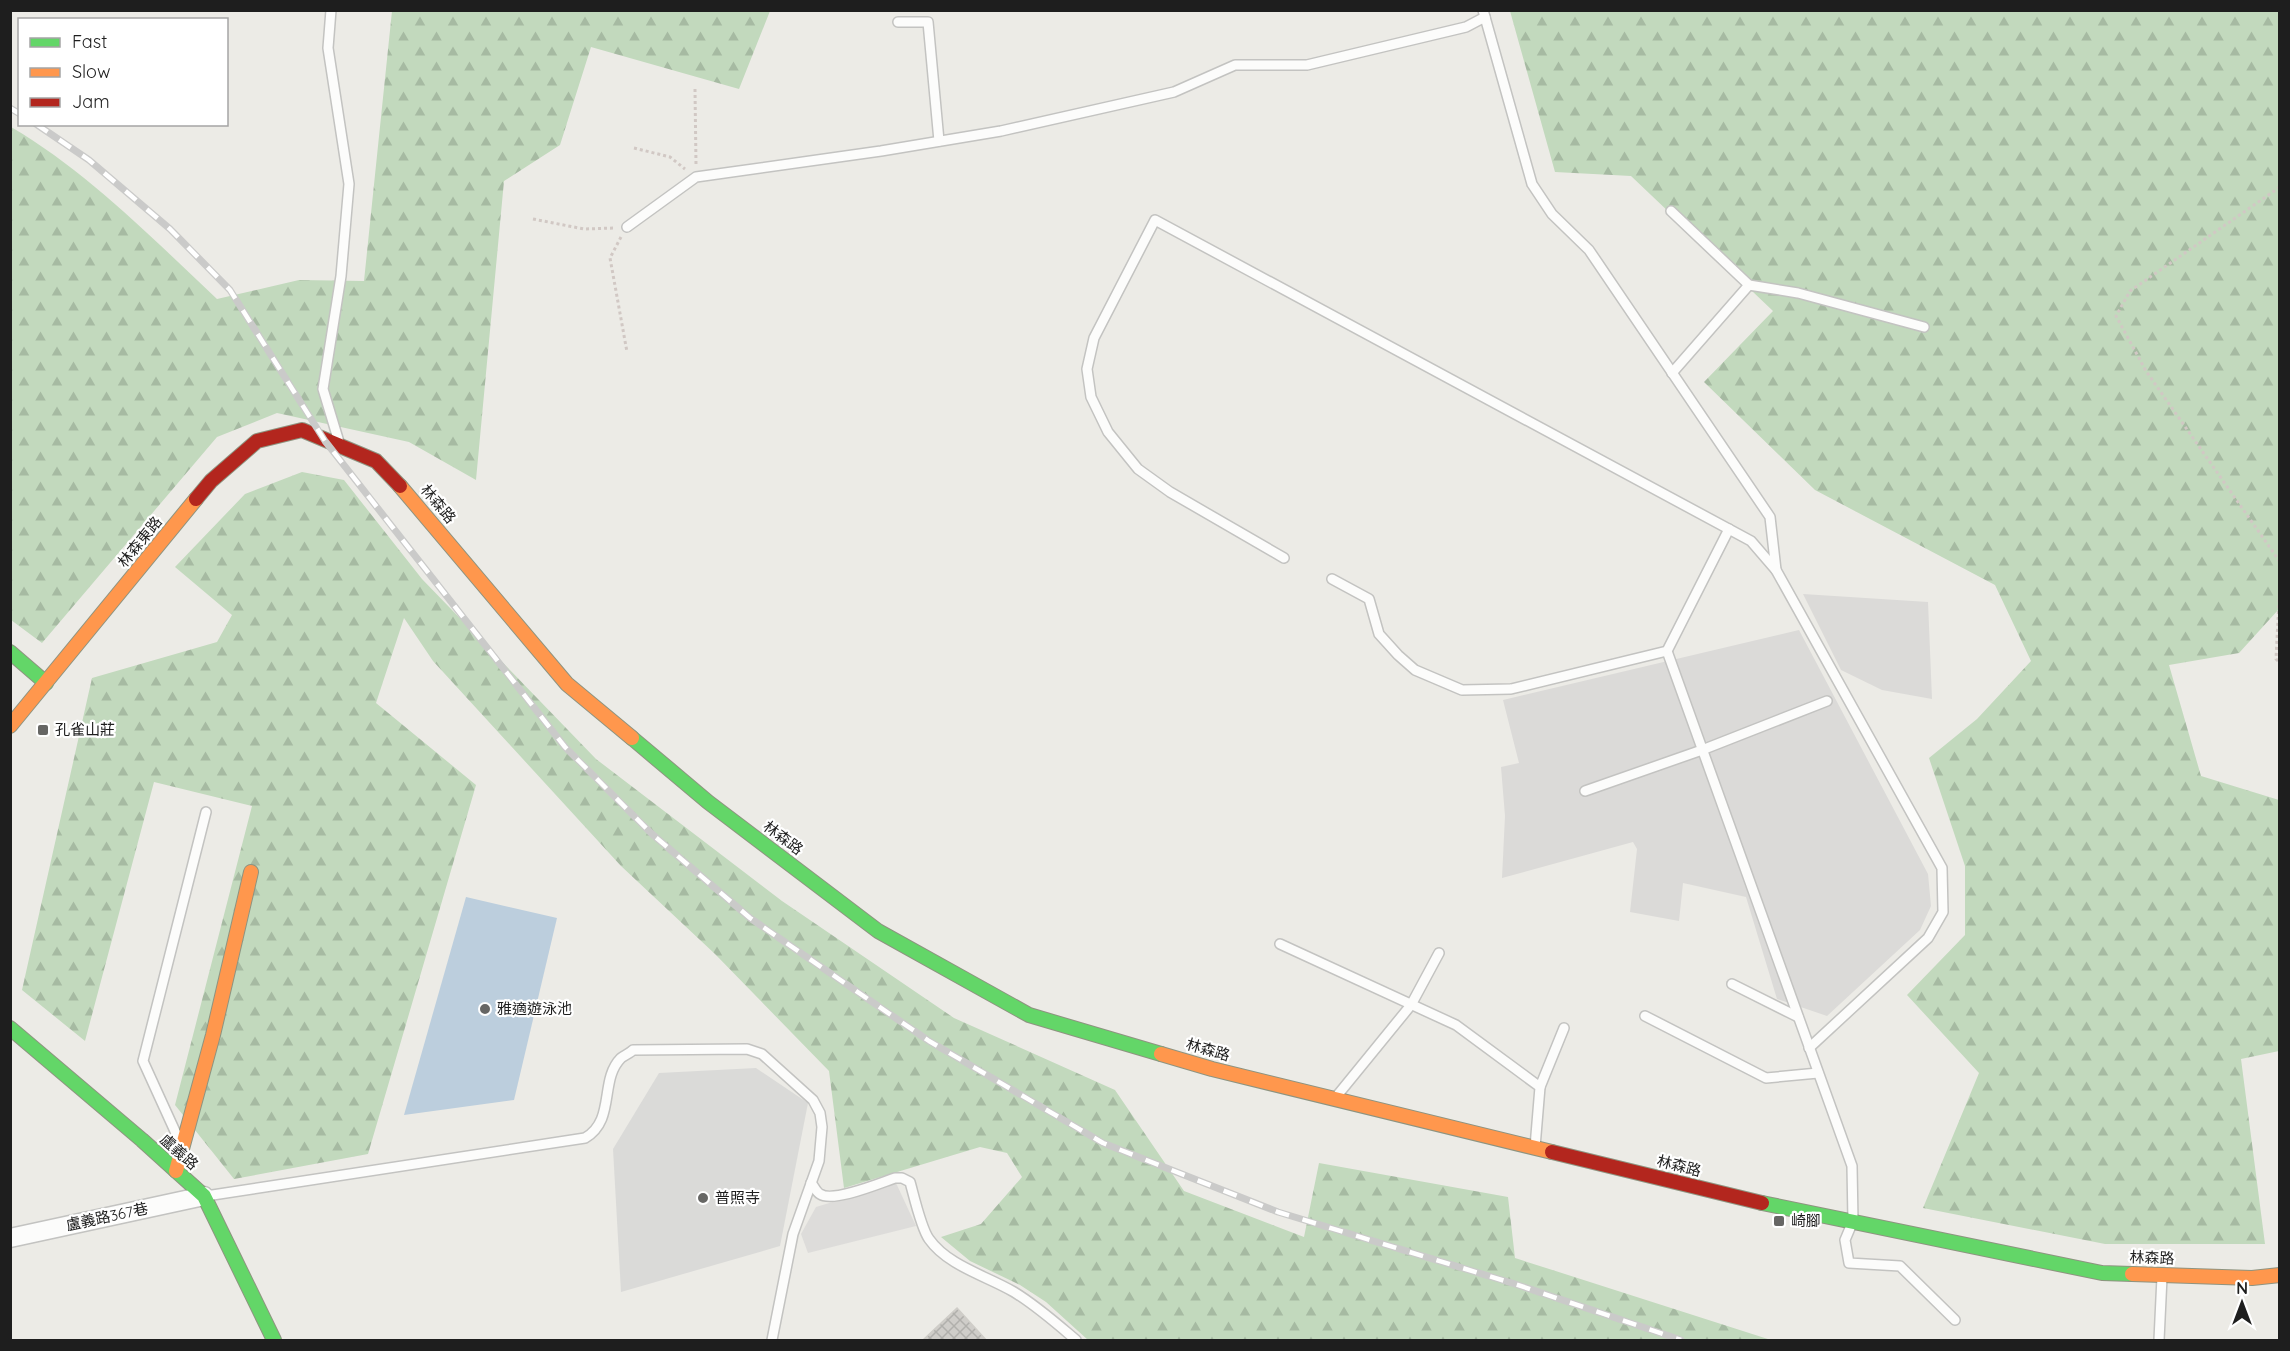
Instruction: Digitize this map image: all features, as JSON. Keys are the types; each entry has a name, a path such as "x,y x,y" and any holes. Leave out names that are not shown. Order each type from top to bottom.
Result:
{"main road":[{"name":"林森東路","path":"10,726 211,481 257,441 302,430 325,441"},
{"name":"林森路","path":"325,441 375,461 405,491 567,684 708,802 879,931 1029,1015 1212,1069 1763,1203 2102,1273 2253,1278 2280,1275"},
{"path":"10,652 46,683"},
{"path":"176,1171 213,1035 251,872"},
{"name":"盧義路","path":"10,1028 204,1196 274,1341"}],"street":[{"name":"盧義路367巷","path":"10,1238 204,1196"}],"lane":[{"path":"331,10 328,48 349,184 341,276 323,389 341,447"},
{"path":"627,227 696,177 1001,131 1174,92 1235,65 1307,65 1466,27 1484,14 1532,184 1552,214 1589,250 1770,517 1776,570"},
{"path":"898,22 928,22 939,141"},
{"path":"1671,211 1749,285 1798,293 1924,327"},
{"path":"1284,558 1170,492 1138,469 1108,432 1091,397 1088,369 1094,338 1155,220 1751,540 1776,570 1942,868 1943,912 1928,938 1809,1048"},
{"path":"1672,373 1749,285"},
{"path":"1729,529 1667,651 1852,1166 1853,1221 1845,1240 1849,1263 1900,1266 1955,1320"},
{"path":"1332,579 1369,599 1379,634 1415,670 1462,690 1511,689 1667,651"},
{"path":"1586,791 1702,750 1827,701"},
{"path":"182,1148 143,1061 206,812"},
{"path":"1280,944 1456,1025 1540,1087"},
{"path":"1334,1098 1411,1005 1439,953"},
{"path":"1732,984 1798,1017"},
{"path":"1645,1016 1766,1078 1818,1073"},
{"path":"1534,1147 1540,1087 1564,1029"},
{"path":"204,1196 585,1138 601,1123 614,1068 633,1050 747,1049 762,1054 813,1100 820,1113 822,1127 819,1161 793,1234 772,1341"},
{"path":"811,1183 818,1194 826,1196 842,1195 895,1178 902,1178 910,1182 928,1238 938,1248 965,1268 1012,1291 1039,1308 1076,1341"},
{"path":"2159,1341 2162,1275"}],"path":[{"path":"695,89 696,177"},
{"path":"634,148 670,157 696,177"},
{"path":"2280,187 2130,291 2116,316 2146,371 2280,562"},
{"path":"534,219 584,229 627,227"},
{"path":"627,227 610,258 627,352"},
{"path":"2280,582 2276,659 2280,663"}],"shaded area":[{"path":"1803,594 1928,602 1932,699 1882,690 1841,670"},
{"path":"1799,630 1928,874 1931,906 1920,930 1827,1016 1777,999 1746,897 1683,883 1679,921 1630,912 1637,849 1633,842 1502,878 1505,816 1501,767 1519,763 1503,700"},
{"name":"普照寺","path":"756,1068 808,1103 780,1246 621,1292 613,1149 659,1073"},
{"path":"896,1183 916,1226 808,1253 801,1234 816,1207"}],"green space":[{"path":"392,11 770,11 739,89 591,47 560,145 504,181 476,480 409,442 277,413 217,437 42,643 11,620 11,127 67,164 93,185 217,299 299,280 364,281"},
{"path":"1510,11 2279,11 2279,609 2239,653 2169,665 2201,776 2279,800 2279,1051 2241,1059 2265,1244 2105,1244 1923,1208 1979,1073 1907,995 1965,935 1965,866 1929,758 1977,719 2031,661 1995,585 1815,490 1704,382 1773,311 1631,176 1555,172"},
{"path":"302,472 344,480 422,579 596,759 782,901 954,1018 1115,1090 1184,1191 1304,1237 1319,1163 1508,1197 1515,1258 1771,1340 1088,1340 1046,1302 1020,1285 970,1261 941,1237 981,1224 1022,1177 1007,1153 980,1147 844,1188 829,1071 715,954 621,866 433,661 404,618 376,703 476,785 368,1154 234,1179 175,1105 252,806 154,782 85,1041 22,990 92,678 217,642 232,615 175,567 245,494"}],"water":[{"name":"雅適遊泳池","path":"466,897 557,918 514,1100 404,1115"}],"building":[{"path":"957,1308 987,1341 922,1341"}],"railway":[{"path":"10,108 18,113"},
{"path":"39,126 89,160 170,229 230,290 325,441 565,747 652,834 750,918 929,1041 1103,1143 1278,1212 1515,1284 1681,1340"}],"traffic: fast":[{"path":"10,652 46,683"},
{"path":"632,738 708,802 878,931 1029,1015 1161,1054"},
{"path":"10,1028 204,1196 274,1340"},
{"path":"1762,1203 2102,1273 2132,1274"}],"traffic: slow":[{"path":"400,486 567,684 632,738"},
{"path":"10,726 196,499"},
{"path":"176,1171 213,1035 251,872"},
{"path":"1161,1054 1212,1069 1552,1152"},
{"path":"2132,1274 2252,1278 2280,1275"}],"traffic: jam":[{"path":"196,499 211,481 257,441 302,430 376,461 400,486"},
{"path":"1552,1152 1762,1203"}],"place":[{"name":"孔雀山莊","path":"43,730"},
{"name":"雅適遊泳池","path":"485,1009"},
{"name":"普照寺","path":"703,1198"},
{"name":"崎腳","path":"1779,1221"}]}
